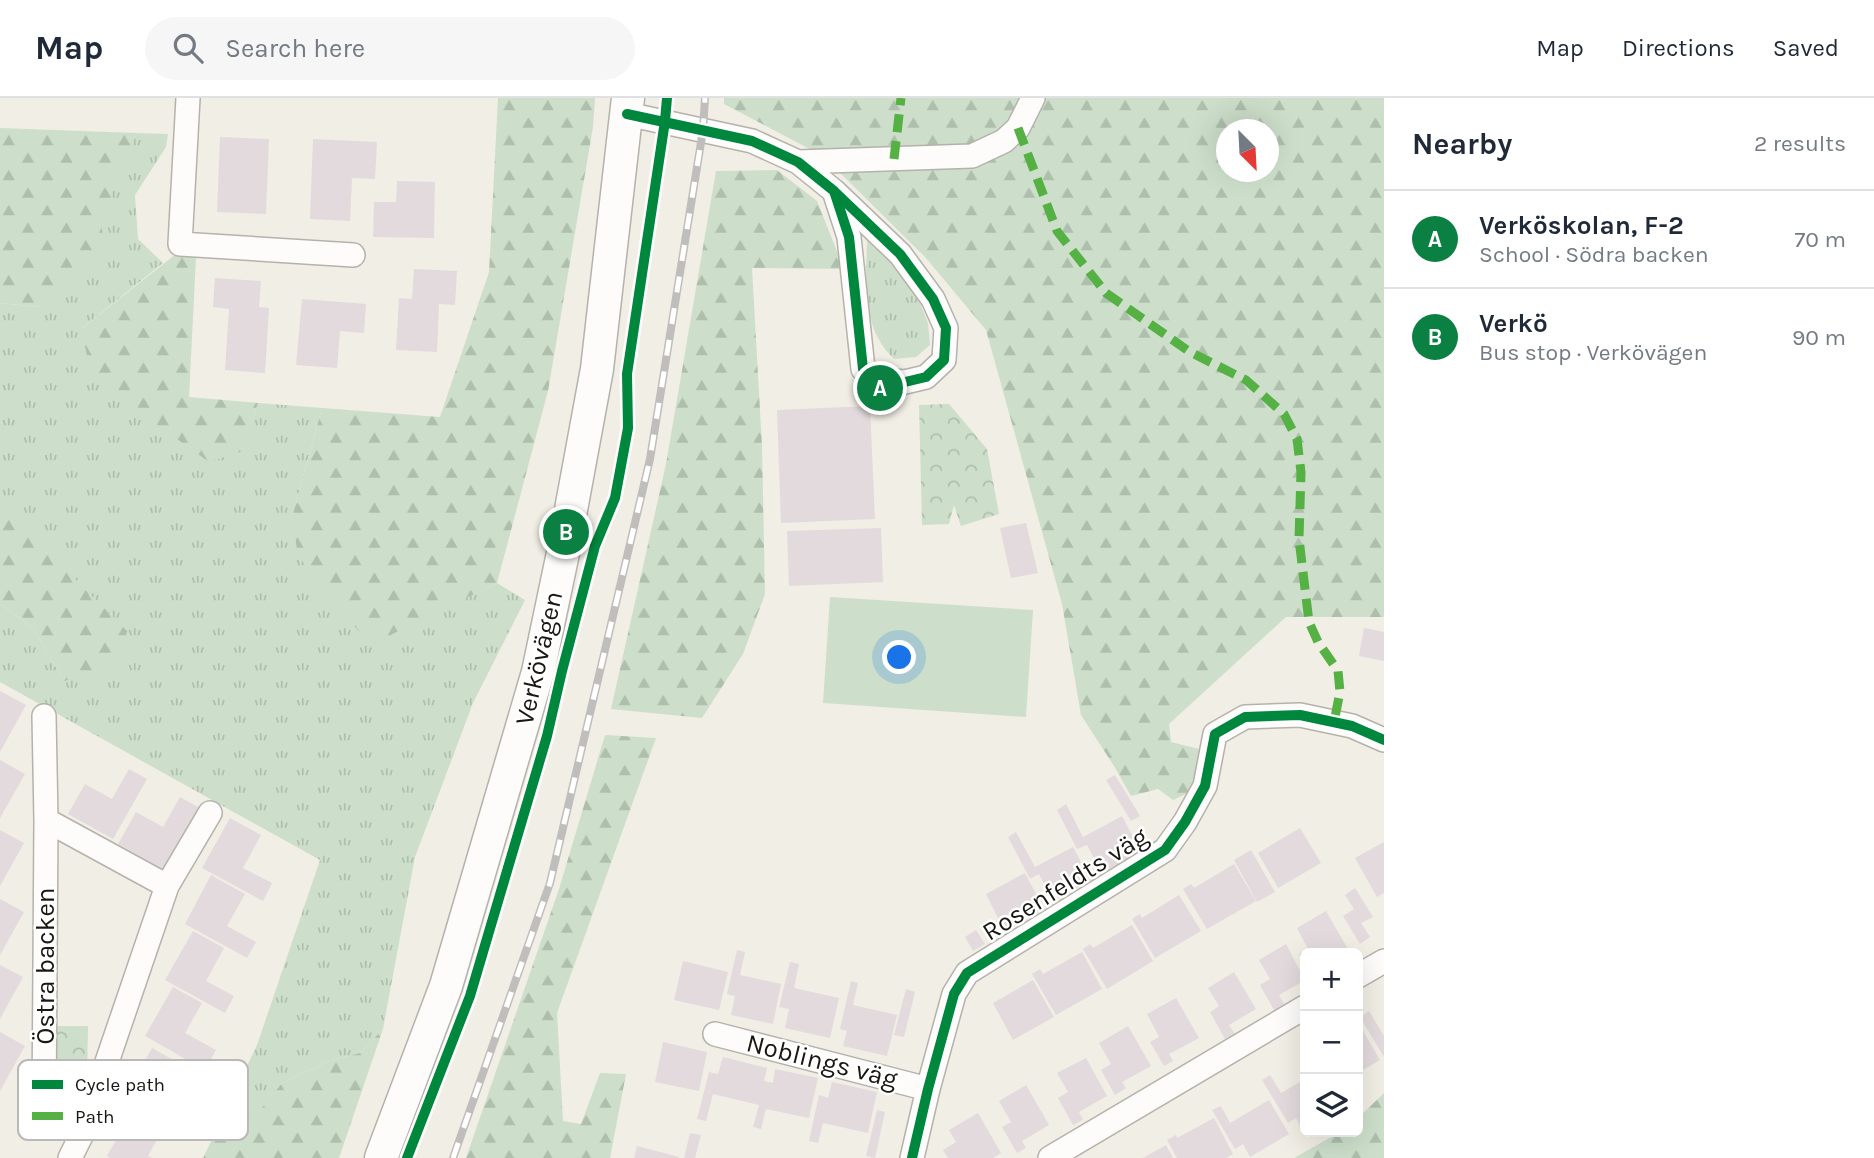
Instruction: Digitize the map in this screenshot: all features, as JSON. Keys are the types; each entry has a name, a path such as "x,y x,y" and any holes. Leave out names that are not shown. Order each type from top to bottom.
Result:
{"main road":[{"name":"Verkövägen","path":"381,1158 446,986 538,672 597,369 628,106"}],"street":[{"path":"188,98 180,244 353,255"},
{"path":"799,162 972,156 1004,141 1018,128 1033,98"},
{"path":"628,106 752,141 799,162 834,191 900,254 933,299 946,328 944,360 926,377 905,382 883,380 863,369 849,237 834,191"},
{"name":"Rosenfeldts väg","path":"912,1158 954,995 967,972 1165,850 1185,822 1205,786 1215,734 1245,718 1300,715 1352,726 1384,740"},
{"name":"Östra backen","path":"44,716 44,1060"},
{"path":"108,1060 167,886 210,813"},
{"path":"46,820 167,886"},
{"path":"1363,973 1384,961"},
{"path":"1050,1158 1300,1010"},
{"name":"Noblings väg","path":"715,1034 928,1088"},
{"path":"70,1158 79,1140"}],"green space":[{"path":"498,98 595,98 593,127 548,391 497,583 370,645 298,556 292,517 322,408 440,417 489,272"},
{"path":"724,98 1384,98 1384,617 1286,617 1169,724 1171,742 1199,749 1200,765 1190,792 1173,800 1158,789 1131,796 1081,715 1062,604 986,330 926,258 823,156 724,104"},
{"path":"0,128 137,133 100,219 106,251 39,307 0,303"},
{"path":"137,133 168,134 166,147 135,195 138,239 163,263 81,329 243,450 258,403 322,408 292,517 370,644 497,583 525,600 473,703 415,857 383,1029 360,1053 332,1060 282,1083 248,1126 248,1064 257,1045 320,860 0,682 0,604 33,628 64,681 0,497 0,303 39,307 99,219"},
{"path":"777,170 817,201 844,269 752,268 762,446 765,594 743,654 702,718 611,709 666,464 716,171"},
{"path":"867,240 890,257 917,295 928,323 930,345 916,357 894,359 883,347 876,333 866,288"},
{"path":"176,254 196,257 189,397 258,403 243,451 209,462 92,378 81,329"},
{"path":"949,404 987,449 999,514 961,526 954,505 949,524 922,525 919,405"},
{"path":"0,497 6,510 127,631 119,668 64,681 33,628 0,604"},
{"path":"830,597 1033,610 1026,717 823,703"},
{"path":"605,735 656,738 557,1013 563,1121 581,1124 600,1073 626,1074 610,1158 466,1158 559,889"},
{"path":"56,1026 88,1026 87,1060 56,1060"},
{"path":"383,1029 339,1158 203,1158 212,1140 248,1140 248,1125 282,1083 332,1060 360,1053"},
{"path":"1384,1093 1384,1158 1294,1158 1331,1137 1363,1137 1363,1113"}],"building":[{"path":"220,137 269,139 266,214 217,212"},
{"path":"313,139 377,142 375,179 352,178 350,221 310,219"},
{"path":"397,181 435,182 434,238 373,237 374,202 396,202"},
{"path":"414,269 457,271 455,305 439,304 437,352 396,350 399,298 412,299"},
{"path":"215,278 261,281 259,307 269,308 265,373 225,370 229,309 213,307"},
{"path":"302,299 366,304 364,333 340,331 337,368 296,365"},
{"path":"870,406 875,519 781,523 777,410"},
{"path":"1026,523 1038,573 1011,578 1000,528"},
{"path":"881,528 883,582 789,586 787,531"},
{"path":"1364,628 1384,632 1384,661 1359,656"},
{"path":"0,691 26,705 0,752"},
{"path":"0,760 25,774 0,818"},
{"path":"129,769 147,779 113,839 68,814 85,784 112,799"},
{"path":"1115,775 1140,816 1131,821 1106,780"},
{"path":"180,797 200,808 165,870 118,844 136,812 163,827"},
{"path":"1066,804 1083,837 1122,816 1141,852 1102,873 1087,845 1077,849 1057,810"},
{"path":"230,818 261,835 243,868 272,883 263,901 202,868"},
{"path":"1300,828 1321,863 1278,888 1258,853"},
{"path":"0,830 24,843 0,886"},
{"path":"1016,832 1035,867 1073,847 1091,881 1053,901 1039,874 1030,879 1008,837"},
{"path":"1384,842 1384,893 1377,897 1355,858"},
{"path":"1251,850 1275,892 1257,902 1234,860"},
{"path":"1234,864 1256,901 1207,929 1183,889 1191,884 1194,888"},
{"path":"1025,873 1044,909 1004,930 986,894"},
{"path":"211,875 245,894 227,926 256,942 247,958 185,924"},
{"path":"1355,888 1373,917 1361,923 1370,937 1360,944 1343,916 1354,909 1345,895"},
{"path":"1179,895 1201,931 1155,958 1132,919 1140,914 1142,918"},
{"path":"0,899 24,912 0,955"},
{"path":"1326,911 1347,948 1307,948 1297,928"},
{"path":"1132,925 1153,961 1107,989 1083,949 1090,944 1093,948"},
{"path":"976,930 985,944 973,951 965,937"},
{"path":"193,931 224,948 206,981 234,996 225,1013 165,980"},
{"path":"1286,944 1300,971 1300,983 1279,995 1284,1004 1274,1010 1260,985 1270,979 1259,960"},
{"path":"737,950 745,952 740,975 781,984 773,1024 731,1015 735,996 727,994"},
{"path":"1082,952 1102,989 1056,1015 1032,974 1040,969 1043,974"},
{"path":"683,961 728,972 719,1010 674,1000"},
{"path":"790,962 799,964 794,988 839,998 830,1038 785,1028 789,1009 779,1007"},
{"path":"0,965 23,977 0,1019"},
{"path":"1234,972 1256,1009 1229,1025 1235,1034 1225,1039 1210,1012 1219,1006 1208,988"},
{"path":"1033,980 1054,1017 1013,1040 993,1003"},
{"path":"851,981 858,983 853,1005 897,1015 887,1056 843,1046 847,1031 840,1029"},
{"path":"173,987 202,1003 185,1033 216,1050 210,1060 187,1060 145,1036"},
{"path":"906,989 915,992 904,1037 894,1035"},
{"path":"1176,998 1199,1038 1169,1054 1173,1061 1164,1066 1150,1042 1159,1037 1147,1014"},
{"path":"1369,1011 1384,1036 1384,1057 1363,1022 1363,1015"},
{"path":"1128,1026 1151,1066 1122,1082 1126,1088 1115,1095 1101,1070 1111,1064 1099,1043"},
{"path":"1363,1031 1380,1060 1363,1070"},
{"path":"0,1032 25,1046 0,1091"},
{"path":"663,1042 707,1052 699,1091 655,1082"},
{"path":"152,1048 173,1060 145,1060"},
{"path":"723,1057 767,1068 764,1081 773,1083 775,1069 818,1078 809,1118 766,1109 761,1129 753,1127 759,1105 713,1094 706,1121 697,1119 709,1072 718,1074"},
{"path":"1086,1058 1107,1096 1079,1112 1083,1120 1073,1125 1058,1098 1068,1092 1057,1073"},
{"path":"1270,1075 1281,1093 1300,1082 1300,1126 1296,1118 1288,1123 1262,1080"},
{"path":"832,1082 877,1092 868,1133 823,1123 818,1143 809,1141 819,1095 828,1098"},
{"path":"1026,1085 1049,1125 1022,1141 1026,1148 1017,1153 1002,1127 1011,1122 999,1101"},
{"path":"1269,1100 1289,1134 1250,1157 1243,1144 1235,1149 1212,1110 1221,1106 1230,1123"},
{"path":"877,1110 885,1112 875,1158 866,1156"},
{"path":"978,1113 1001,1153 993,1158 948,1158 943,1150 956,1142 949,1130"},
{"path":"1214,1118 1233,1154 1226,1158 1177,1158 1167,1140 1176,1135 1177,1138"},
{"path":"690,1133 701,1135 695,1158 684,1158"},
{"path":"116,1140 157,1140 148,1156 152,1158 107,1156"},
{"path":"1166,1145 1173,1158 1143,1158"},
{"path":"637,1146 679,1157 679,1158 634,1158"}],"railway":[{"path":"453,1158 550,883 650,459 703,130 705,98"}],"marked path":[{"path":"894,159 901,98"},
{"path":"1018,128 1057,231 1106,293 1190,352 1246,380 1284,414 1297,439 1301,472 1299,539 1309,622 1318,642 1338,671 1340,692 1334,722"}],"cycle path":[{"path":"407,1158 470,996 547,736 595,546 615,498 628,428 627,374 667,98"},
{"path":"627,114 752,141 798,162 834,191 849,237 863,369 883,380 905,382 926,377 944,360 946,328 933,299 900,254 834,191"},
{"path":"912,1158 954,994 967,973 1165,850 1185,822 1205,786 1215,734 1245,717 1300,715 1352,726 1384,740"}],"place":[{"name":"Verköskolan, F-2","path":"880,388"},
{"name":"Verkö","path":"566,532"}]}
